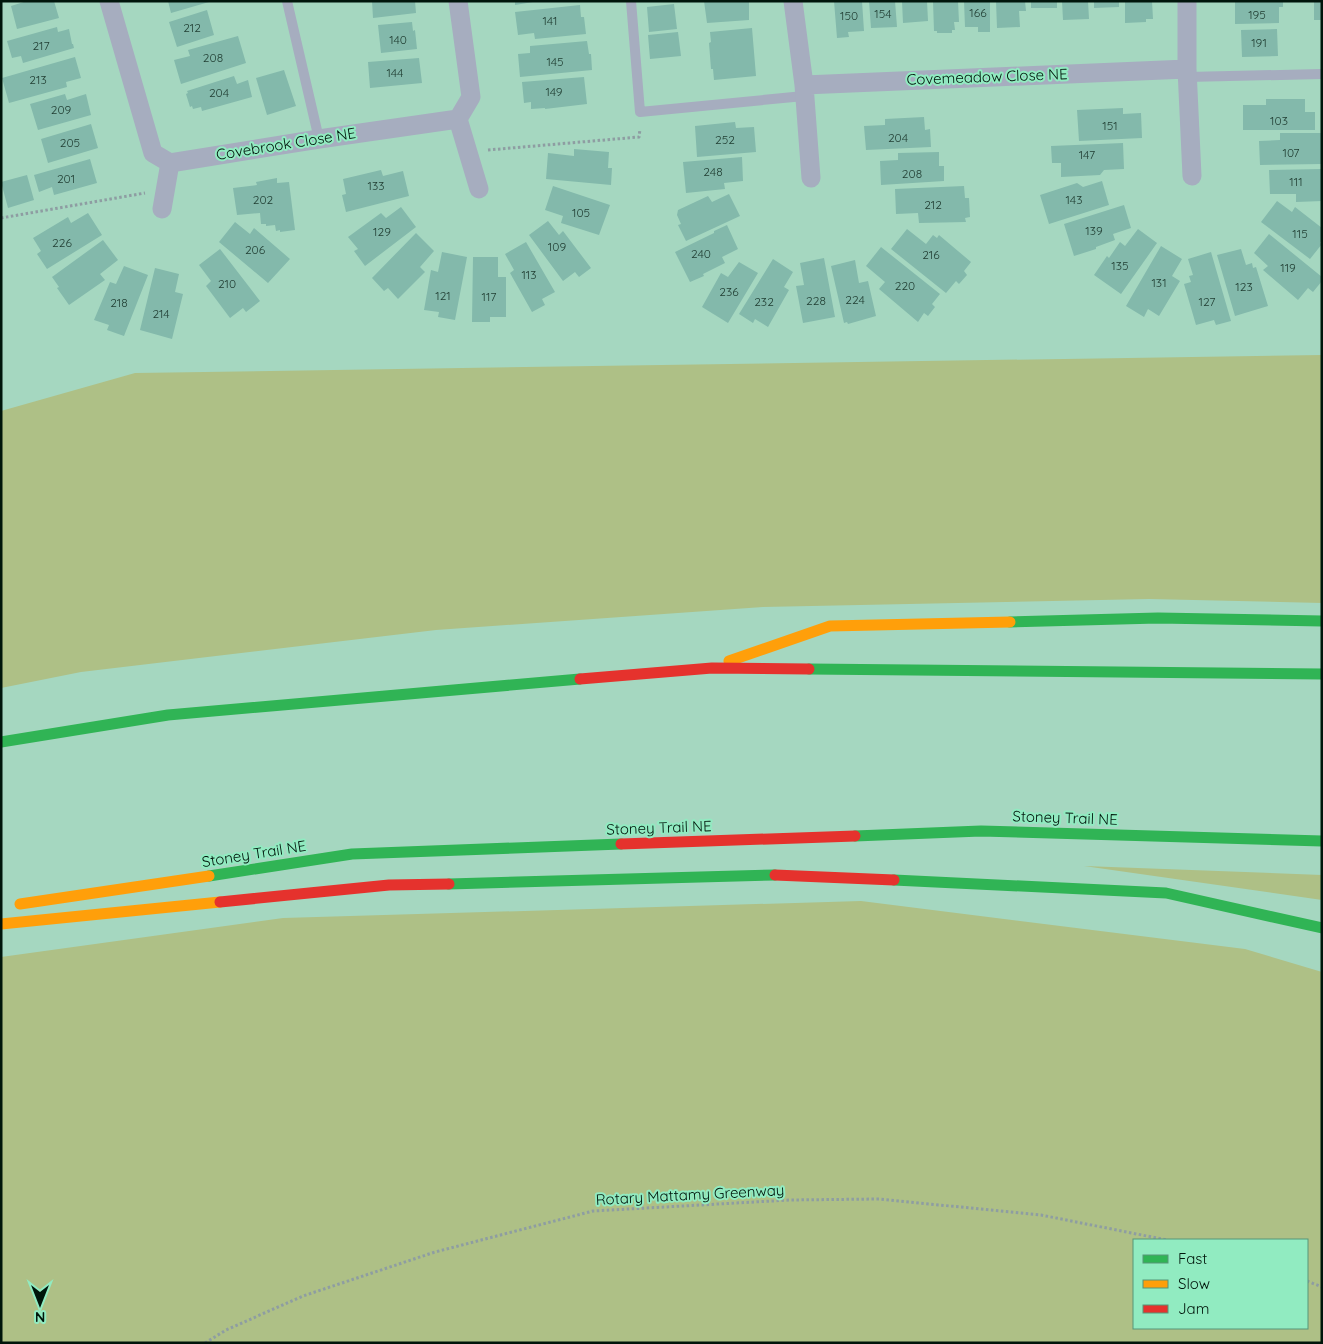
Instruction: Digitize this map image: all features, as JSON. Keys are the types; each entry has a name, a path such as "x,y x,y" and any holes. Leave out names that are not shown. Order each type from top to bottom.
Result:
{"highway":[{"path":"712,668 830,626 1158,618 1322,621"},
{"path":"1,742 168,715 712,668 1322,674"},
{"name":"Stoney Trail NE","path":"11,906 352,854 981,831 1322,841"},
{"path":"1,924 389,885 787,876 1166,893 1322,928"}],"street":[{"path":"109,1 153,153 170,163 162,209"},
{"path":"458,1 471,97 458,119 479,189"},
{"path":"793,1 804,91 811,178"},
{"path":"1186,1 1192,176"},
{"name":"Covemeadow Close NE","path":"804,91 1187,73"},
{"name":"Covebrook Close NE","path":"170,163 458,119"}],"lane":[{"path":"287,1 319,139"},
{"path":"631,1 640,112 804,91"},
{"path":"1187,73 1322,74"}],"path":[{"path":"467,152 639,136 640,127"},
{"path":"1,218 165,190"},
{"name":"Rotary Mattamy Greenway","path":"204,1343 226,1330 303,1296 435,1252 593,1211 790,1200 879,1199 1041,1215 1162,1239"},
{"path":"1308,1281 1322,1287"}],"green space":[{"path":"1322,355 1322,603 1149,599 763,607 436,630 81,672 1,688 1,411 135,373"},
{"path":"1084,866 1322,875 1322,900"},
{"path":"861,901 1245,949 1322,972 1322,1343 1,1343 1,957 283,918"}],"building":[{"path":"27,1 54,1 59,18 17,29 11,6"},
{"path":"168,1 209,1 209,2 171,13"},
{"path":"372,1 415,1 416,13 373,18"},
{"path":"515,1 533,1 533,2 515,5"},
{"path":"704,1 749,1 749,20 707,23"},
{"path":"834,1 862,1 864,31 848,32 849,37 837,38"},
{"path":"869,1 895,1 897,27 871,28"},
{"path":"902,1 927,1 928,21 903,23"},
{"path":"933,1 958,1 959,22 954,22 955,30 952,30 952,33 937,33 937,31 934,31"},
{"path":"964,1 990,1 990,32 978,32 978,27 965,27"},
{"path":"996,1 1025,1 1026,11 1019,11 1020,27 997,28"},
{"path":"1031,1 1057,1 1057,8 1031,8"},
{"path":"1062,1 1088,1 1089,19 1063,20"},
{"path":"1094,1 1119,1 1119,7 1094,8"},
{"path":"1125,1 1152,1 1153,19 1146,19 1146,22 1125,23"},
{"path":"1235,1 1283,1 1283,7 1279,7 1279,23 1235,24"},
{"path":"1314,1 1322,1 1322,20 1314,20"},
{"path":"674,4 677,29 649,32 647,7"},
{"path":"580,5 586,34 535,39 534,33 518,35 515,12"},
{"path":"207,10 214,35 177,47 169,22"},
{"path":"412,22 417,49 381,53 378,25"},
{"path":"57,27 58,32 69,29 74,48 23,63 21,56 12,58 7,41"},
{"path":"752,28 756,76 714,80 713,69 711,69 710,32"},
{"path":"1277,29 1278,56 1242,57 1241,30"},
{"path":"678,32 681,56 650,59 648,35"},
{"path":"238,36 246,63 181,84 174,60 190,56 188,50"},
{"path":"587,41 589,54 591,54 592,70 520,77 518,54 530,53 530,46"},
{"path":"75,57 81,78 66,82 67,87 9,103 2,78"},
{"path":"419,58 422,83 370,88 368,62"},
{"path":"284,70 296,106 267,115 256,78"},
{"path":"234,76 237,84 248,80 252,97 202,111 201,107 193,109 192,106 190,107 186,94 188,93 187,91"},
{"path":"584,77 587,104 531,109 531,102 524,103 522,82"},
{"path":"65,94 67,100 86,94 91,115 38,130 30,104"},
{"path":"1266,99 1305,99 1305,112 1315,112 1315,130 1243,130 1243,105 1266,105"},
{"path":"1123,108 1123,114 1141,113 1142,138 1079,141 1077,110"},
{"path":"924,117 925,130 930,129 931,147 866,150 864,126 885,125 885,119"},
{"path":"735,122 736,128 754,127 756,152 697,157 695,126"},
{"path":"91,124 98,148 48,163 41,139"},
{"path":"1280,133 1322,133 1322,164 1260,165 1259,141 1280,140"},
{"path":"1123,143 1124,169 1104,170 1100,175 1061,177 1061,163 1052,163 1051,146"},
{"path":"574,149 609,152 608,168 612,168 611,185 546,179 548,153 574,156"},
{"path":"939,152 939,166 944,166 944,181 881,185 880,161 898,160 898,153"},
{"path":"742,157 743,181 724,183 725,189 686,193 683,162"},
{"path":"90,159 97,183 54,195 52,187 39,192 34,175"},
{"path":"1322,169 1322,201 1296,202 1296,194 1270,194 1269,170"},
{"path":"381,170 383,176 403,171 409,196 346,212 342,195 346,194 343,179"},
{"path":"27,175 34,200 8,208 1,182"},
{"path":"277,178 277,183 289,182 295,230 280,232 280,230 276,231 275,225 266,226 266,224 261,224 260,213 237,215 233,188 257,185 256,182"},
{"path":"1102,181 1109,205 1049,224 1040,195 1077,183 1083,187"},
{"path":"553,186 610,205 599,235 561,223 563,216 545,210"},
{"path":"964,186 965,198 969,198 970,217 965,218 966,222 919,223 918,213 896,214 895,189"},
{"path":"729,194 740,216 686,241 678,225 681,224 677,215 678,210 708,196 712,202"},
{"path":"1277,201 1292,212 1295,207 1322,228 1322,240 1320,243 1322,244 1310,259 1261,222"},
{"path":"1124,205 1131,228 1113,234 1115,240 1074,256 1064,224"},
{"path":"401,207 416,227 365,266 354,251 358,249 348,237 381,213 386,218"},
{"path":"88,213 102,235 47,269 37,254 41,251 33,238 68,217 71,223"},
{"path":"548,221 559,235 563,231 591,268 579,277 575,272 563,281 529,235"},
{"path":"235,222 250,234 254,228 290,259 268,283 219,242"},
{"path":"727,225 738,249 722,257 725,263 690,282 675,252"},
{"path":"907,229 926,244 933,235 937,238 939,235 971,262 964,271 967,275 959,284 956,281 946,293 891,249"},
{"path":"1138,229 1157,243 1121,294 1094,275 1107,256 1109,258 1120,242 1125,246"},
{"path":"416,233 434,251 420,267 425,272 398,299 388,288 384,291 372,278"},
{"path":"1269,234 1322,277 1322,281 1313,292 1308,288 1298,300 1263,270 1268,266 1254,253"},
{"path":"103,240 118,260 100,274 105,280 69,305 52,277"},
{"path":"526,242 555,292 542,299 545,305 532,312 510,273 514,270 505,254"},
{"path":"1161,246 1182,259 1172,276 1180,281 1159,316 1148,309 1144,317 1126,306"},
{"path":"881,247 940,294 932,304 935,307 928,316 924,313 918,322 879,289 885,282 866,266"},
{"path":"220,249 260,301 246,312 243,308 230,318 206,286 211,281 199,265"},
{"path":"1241,249 1246,265 1252,263 1253,268 1256,267 1268,306 1235,316 1217,255"},
{"path":"442,252 467,257 455,320 438,317 439,312 424,310 431,270 438,272"},
{"path":"1211,252 1231,321 1216,325 1214,320 1196,325 1184,284 1191,282 1189,276 1193,275 1188,259"},
{"path":"473,257 498,257 498,277 506,277 506,317 490,317 490,322 472,322"},
{"path":"824,258 835,317 803,323 796,286 804,285 800,263"},
{"path":"773,259 793,272 784,287 789,290 768,327 755,319 753,323 739,314"},
{"path":"855,260 859,283 868,281 876,316 848,324 847,322 844,323 831,266"},
{"path":"739,262 758,273 728,323 702,307 721,273 728,277"},
{"path":"124,266 148,275 124,336 107,330 109,325 94,320 110,282 116,284"},
{"path":"155,268 179,274 175,292 183,294 172,339 140,330"}],"traffic: fast":[{"path":"1010,622 1158,618 1322,621"},
{"path":"809,669 1322,674"},
{"path":"1,742 168,715 580,679"},
{"path":"855,836 981,831 1322,841"},
{"path":"209,876 352,854 621,844"},
{"path":"449,884 775,875"},
{"path":"894,880 1166,893 1322,928"}],"traffic: slow":[{"path":"729,661 830,626 1010,622"},
{"path":"20,904 209,876"},
{"path":"1,924 220,902"}],"traffic: jam":[{"path":"580,679 712,668 809,669"},
{"path":"621,844 855,836"},
{"path":"775,875 894,880"},
{"path":"220,902 389,885 449,884"}]}
